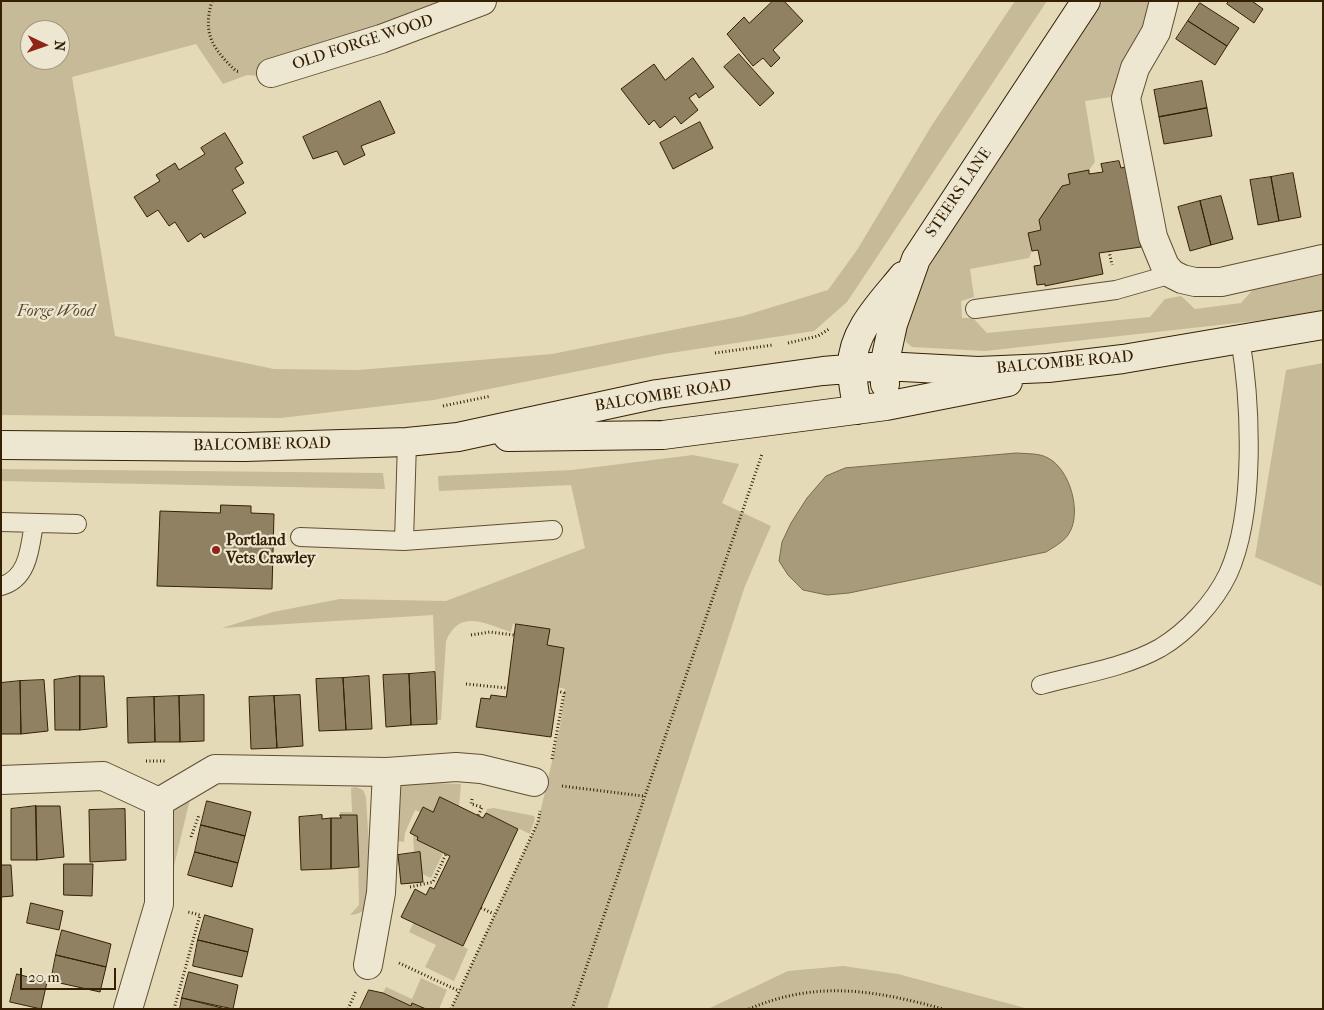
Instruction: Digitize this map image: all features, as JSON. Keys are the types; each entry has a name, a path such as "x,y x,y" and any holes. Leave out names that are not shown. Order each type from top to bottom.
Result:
{"street":[{"name":"OLD FORGE WOOD","path":"271,73 381,39 482,1"},
{"name":"STEERS LANE","path":"886,406 884,366 893,324 916,259 1086,1"},
{"path":"1164,1 1156,32 1135,68 1126,98 1153,237 1164,266 1172,274 1195,282 1221,282 1323,259"},
{"path":"857,410 852,368 855,348 863,326 916,259"},
{"name":"BALCOMBE ROAD","path":"1,445 245,447 407,442 458,437 658,394 823,371 884,366 978,371 1048,368 1123,359 1323,325"},
{"path":"458,437 663,435 886,406 1006,383 1048,368"},
{"path":"159,802 215,769 387,772 456,768 480,769 540,783"},
{"path":"370,957 381,892 387,772"},
{"path":"1,780 103,776 159,802"},
{"path":"128,1009 159,904 159,802"}],"lane":[{"path":"976,309 1116,290 1172,274"},
{"path":"1041,685 1139,658 1160,648 1190,625 1221,586 1231,564 1240,532 1248,473 1244,362 1240,338"},
{"path":"404,541 407,442"},
{"path":"1,522 77,524"},
{"path":"1,586 9,584 20,575 29,556 34,523"},
{"path":"300,537 404,541 553,530"}],"path":[{"path":"212,1 208,18 213,47 236,71 247,75 260,76 271,73"},
{"path":"818,336 823,371"},
{"path":"713,353 777,344"},
{"path":"435,407 492,396"},
{"path":"572,1009 643,796 765,445"},
{"path":"472,635 490,632 514,635"},
{"path":"466,684 507,688"},
{"path":"451,1009 538,822 540,783 560,727 564,694 558,691"},
{"path":"103,776 118,762 202,761 215,769"},
{"path":"540,783 643,796"},
{"path":"381,892 433,882 446,854"},
{"path":"481,908 494,914"},
{"path":"370,957 459,991"},
{"path":"749,1009 788,996 837,989 880,993 943,1009"}],"green space":[{"name":"Forge Wood","path":"1,1 482,1 260,76 247,75 223,84 196,44 72,77 115,336 274,369 358,370 552,354 743,316 828,290 857,250 932,125 1015,1 1047,1 847,302 814,331 664,354 434,400 281,418 1,415"},
{"path":"1103,1 1153,1 1136,48 1115,85 1117,96 1085,101 1095,162 1089,170 1069,174 1070,184 1041,230 1028,233 1032,251 1029,258 970,269 974,297 961,301 962,318 973,318 987,333 1150,317 1165,299 1181,296 1195,309 1241,303 1256,286 1323,275 1323,310 1264,320 985,351 912,347 906,342 905,323 925,274 963,211"},
{"path":"1323,363 1323,587 1255,557 1286,370"},
{"path":"693,455 739,464 722,503 771,526 745,586 607,1009 451,1009 538,822 560,727 565,689 558,687 564,648 547,645 549,629 513,624 511,632 474,621 458,625 446,641 441,720 437,720 433,615 222,628 273,612 340,599 446,601 585,548 571,485 439,491 438,476 572,470"},
{"path":"1,469 383,473 385,489 1,481"},
{"path":"407,782 461,784 459,807 440,797 433,812 423,807 420,812 415,810 405,833 404,842 398,841 401,787"},
{"path":"356,787 363,790 366,797 372,895 365,909 350,915 359,905 357,815 340,815 340,812 352,812 351,788"},
{"path":"190,799 174,866 171,865 172,810"},
{"path":"494,808 534,816 535,819 530,834 486,813 487,809"},
{"path":"413,834 418,837 418,840 443,853 431,878 422,874 414,853"},
{"path":"414,922 468,949 454,981 425,967 436,945 409,932"},
{"path":"843,966 898,974 1029,1009 708,1009 788,971"},
{"path":"421,978 447,990 439,1009 426,1009 413,1003 411,1006 383,993 386,987 412,999"}],"shaded area":[{"path":"1017,453 1041,455 1048,458 1063,472 1072,493 1074,516 1072,526 1064,540 1046,552 849,593 827,595 803,590 788,575 779,561 782,542 791,523 807,498 826,476 845,468"}],"building":[{"path":"773,1 784,1 803,21 773,50 780,58 771,67 763,58 753,66 727,34 744,17 749,23"},
{"path":"1229,1 1252,1 1263,9 1254,23 1227,4"},
{"path":"1200,3 1239,28 1227,46 1188,21"},
{"path":"1188,21 1227,46 1215,65 1176,39"},
{"path":"739,54 774,93 760,106 724,67"},
{"path":"693,58 714,87 699,98 696,93 689,98 698,110 681,124 675,116 660,128 654,120 649,125 621,89 654,64 665,80"},
{"path":"1202,81 1207,108 1159,117 1154,90"},
{"path":"380,101 395,133 361,146 365,155 344,165 337,151 313,159 303,137"},
{"path":"1207,108 1212,136 1164,144 1159,117"},
{"path":"700,122 713,148 673,169 660,143"},
{"path":"225,133 243,163 235,168 244,183 232,190 246,213 204,238 201,233 188,242 175,222 169,226 158,210 147,217 134,197 160,181 156,175 175,163 179,170 205,154 201,148"},
{"path":"1119,161 1121,168 1125,167 1141,247 1099,253 1103,274 1045,286 1045,284 1037,285 1034,266 1041,265 1038,250 1032,251 1028,233 1041,230 1039,220 1062,186 1070,184 1068,174 1089,170 1089,174 1103,172 1101,164"},
{"path":"1293,173 1301,217 1279,221 1271,177"},
{"path":"1271,177 1279,221 1258,225 1250,180"},
{"path":"1221,196 1233,239 1211,245 1200,201"},
{"path":"1200,201 1211,245 1190,251 1178,207"},
{"name":"Portland Vets Crawley","path":"221,505 251,506 251,513 274,514 272,589 157,586 160,511 220,513"},
{"path":"516,624 550,629 547,645 564,648 551,737 476,727 481,698 490,699 491,695 506,697"},
{"path":"435,672 437,724 411,725 409,674"},
{"path":"409,674 411,725 386,727 383,675"},
{"path":"80,676 104,676 107,727 80,730"},
{"path":"80,676 80,730 55,730 54,680"},
{"path":"369,676 372,729 346,730 343,678"},
{"path":"343,678 346,730 319,731 316,679"},
{"path":"44,680 48,731 21,734 20,681"},
{"path":"20,681 21,734 1,734 1,683"},
{"path":"204,695 204,741 180,742 179,696"},
{"path":"300,695 303,746 277,748 274,696"},
{"path":"179,696 180,742 155,742 154,697"},
{"path":"274,696 277,748 251,749 249,697"},
{"path":"154,697 155,742 128,743 127,698"},
{"path":"440,797 483,818 486,813 518,829 463,946 401,917 415,889 426,895 430,887 434,889 450,856 417,840 418,837 410,833 423,807 433,812"},
{"path":"207,801 251,812 245,836 201,825"},
{"path":"36,806 60,806 64,857 37,860"},
{"path":"36,806 37,860 11,860 11,809"},
{"path":"125,809 126,860 90,862 89,810"},
{"path":"322,815 322,819 331,818 331,869 301,870 299,817"},
{"path":"340,815 357,815 359,867 331,869 331,818 341,818"},
{"path":"201,825 245,836 238,863 195,852"},
{"path":"195,852 238,863 232,887 188,875"},
{"path":"420,852 423,882 401,884 398,855"},
{"path":"64,864 93,864 92,896 64,895"},
{"path":"1,865 11,865 13,896 1,897"},
{"path":"31,903 63,911 59,930 27,923"},
{"path":"205,915 253,929 248,952 198,940"},
{"path":"62,930 111,944 106,967 56,955"},
{"path":"198,940 248,952 242,977 193,966"},
{"path":"56,955 106,967 100,992 51,981"},
{"path":"189,972 238,985 233,1009 182,998"},
{"path":"17,974 47,982 41,1009 10,1002"},
{"path":"369,990 383,993 411,1006 412,1003 426,1009 360,1009"},
{"path":"182,998 226,1009 180,1009"}],"place":[{"name":"Portland Vets Crawley","path":"216,550"}]}
